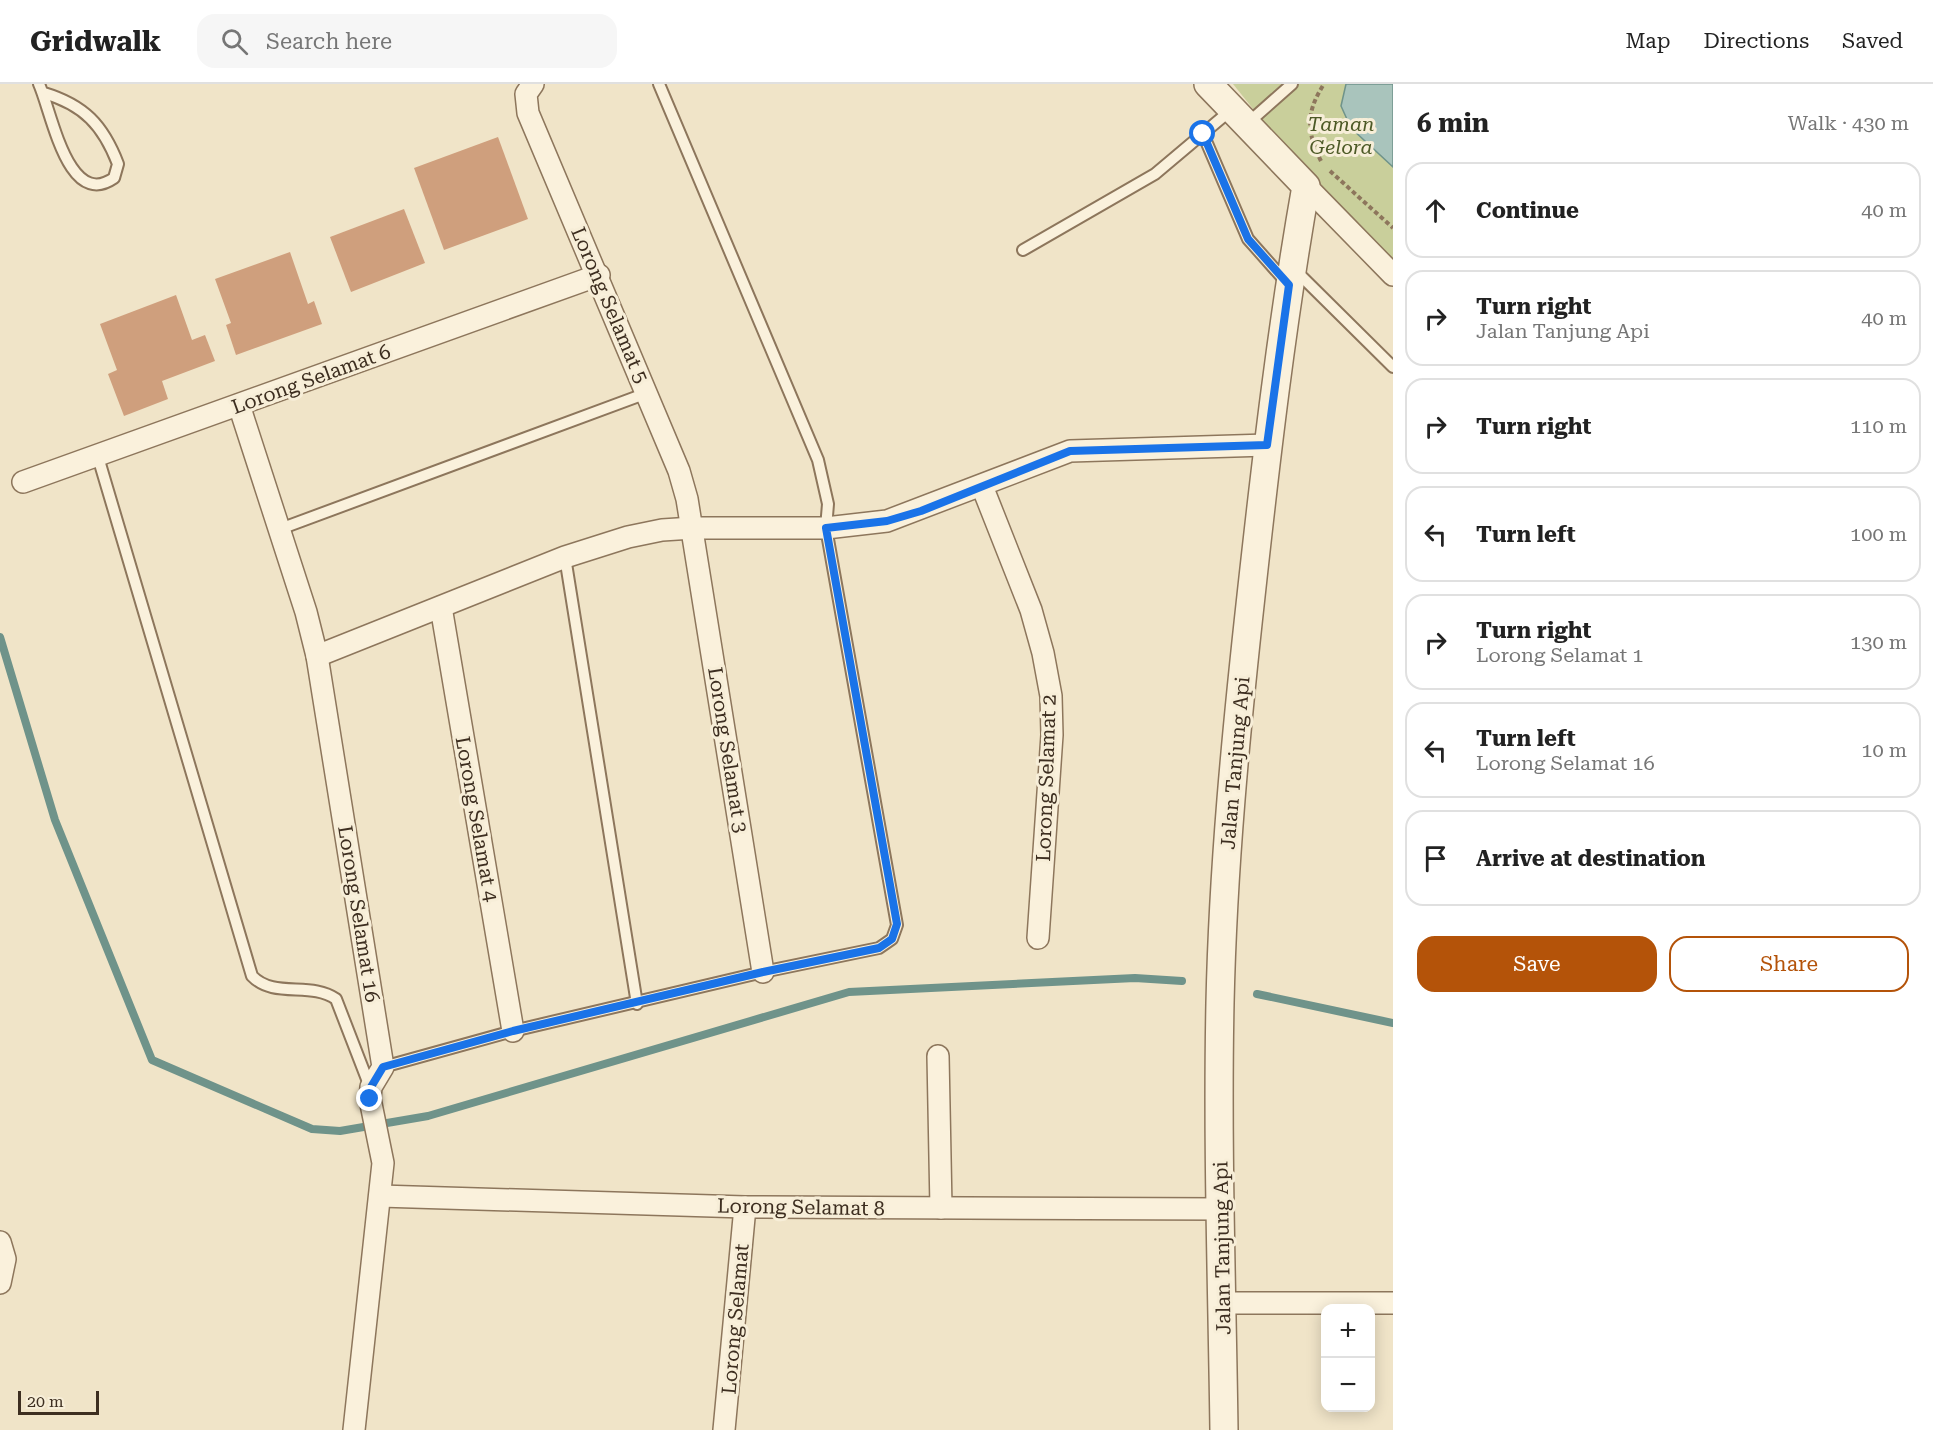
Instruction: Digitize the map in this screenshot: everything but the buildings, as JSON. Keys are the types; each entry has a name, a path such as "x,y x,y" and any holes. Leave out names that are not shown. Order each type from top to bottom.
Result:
{"street":[{"name":"Lorong Selamat 5","path":"532,84 526,94 528,113 679,471 693,528"},
{"path":"1208,84 1393,274"},
{"name":"Jalan Tanjung Api","path":"1224,1430 1220,1000 1228,837 1234,746 1267,445 1306,186"},
{"name":"Lorong Selamat 6","path":"23,482 98,457 598,275"},
{"name":"Lorong Selamat 16","path":"239,405 306,612 317,656 383,1067"},
{"path":"317,656 565,557 628,537 662,530 693,528 826,528 887,521 1070,451 1267,445"},
{"name":"Lorong Selamat 2","path":"982,486 1031,610 1051,696 1052,735 1038,938"},
{"name":"Lorong Selamat 3","path":"693,528 763,972"},
{"name":"Lorong Selamat 4","path":"441,607 513,1031"},
{"path":"938,1056 941,1208"},
{"path":"354,1430 383,1163 372,1111 371,1087 383,1067"},
{"name":"Lorong Selamat 8","path":"380,1196 745,1207 1222,1209"},
{"name":"Lorong Selamat","path":"724,1430 745,1207"},
{"path":"0,1242 5,1259 0,1283"},
{"path":"1222,1303 1393,1303"}],"lane":[{"path":"383,1067 513,1031 637,1004 763,972 879,948 892,939 897,924 826,528 828,504 818,460 659,84"},
{"path":"1023,250 1155,174 1203,134 1293,84"},
{"path":"41,89 77,105 96,123 118,164 114,178 96,187 86,184 75,173 65,155 41,89"},
{"path":"1203,134 1248,239 1393,367"},
{"path":"280,529 647,393"},
{"path":"98,457 252,976 260,985 290,990 318,991 327,993 336,999 371,1087"},
{"path":"565,557 637,1004"}],"path":[{"path":"1324,84 1312,102 1311,141 1323,165 1393,228"}],"green space":[{"name":"Taman Gelora","path":"1233,84 1393,84 1393,260 1294,160"}],"water":[{"path":"1346,84 1393,84 1393,167 1351,128 1341,106"}],"waterway":[{"path":"0,637 55,820 152,1060 312,1129 340,1131 428,1116 849,992 1135,978 1182,981"},
{"path":"1257,994 1393,1023"}],"route":[{"path":"370,1099 371,1087 383,1067 513,1031 637,1004 763,972 879,948 892,939 897,924 826,528 887,521 921,511 1070,451 1267,445 1289,285 1248,239 1203,134"}]}
